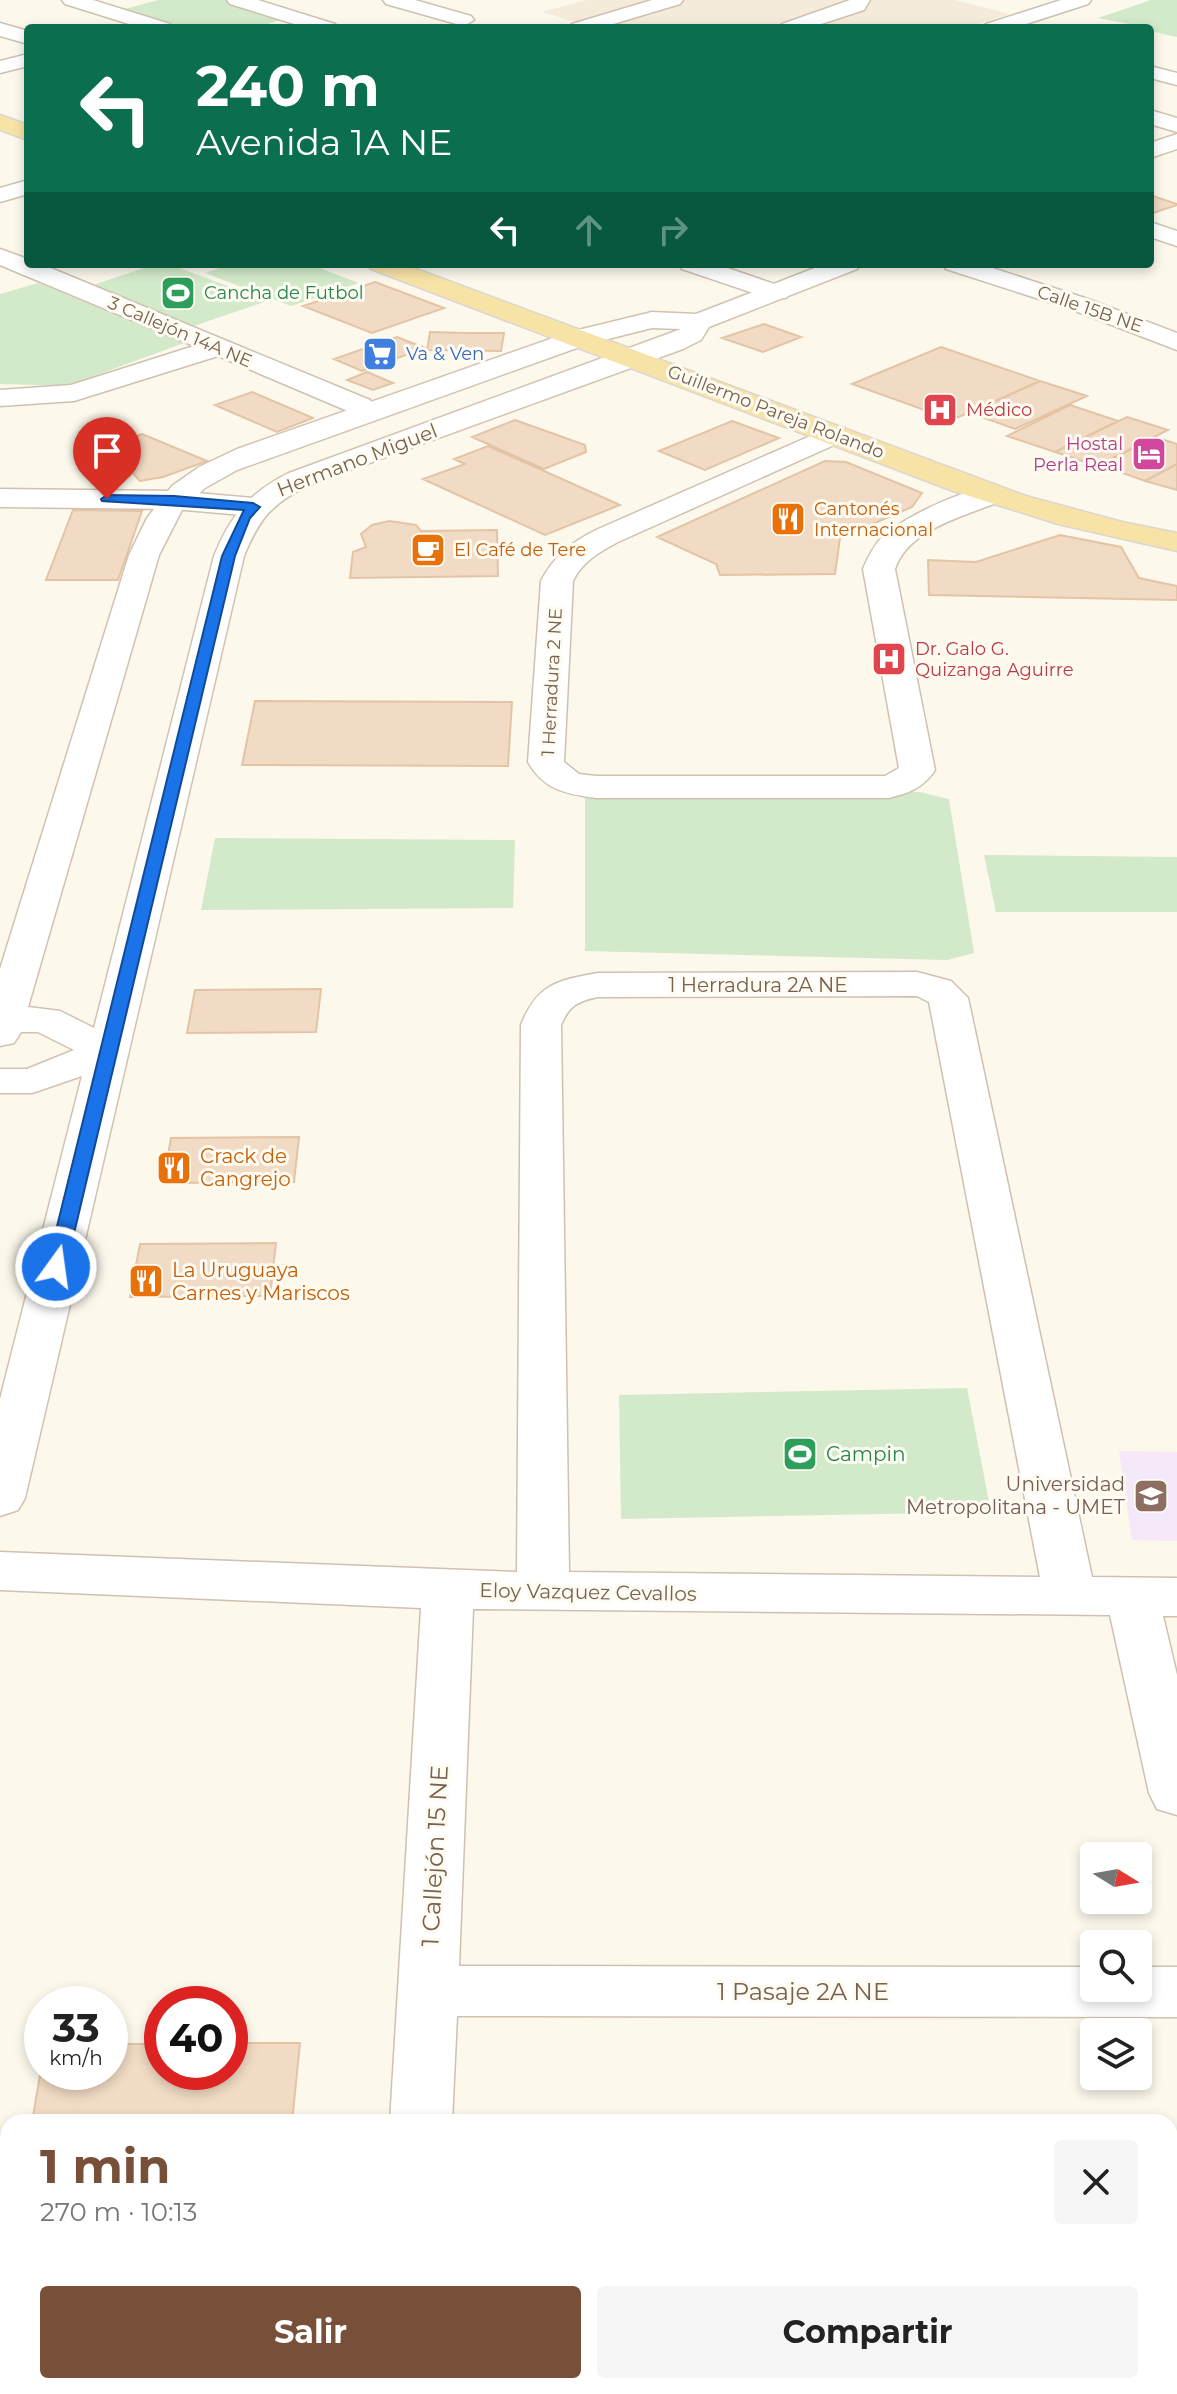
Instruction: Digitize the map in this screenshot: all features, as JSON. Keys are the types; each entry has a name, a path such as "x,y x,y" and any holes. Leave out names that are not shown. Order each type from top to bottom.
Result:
{"main road":[{"path":"0,106 24,114"},
{"path":"0,122 24,132"},
{"path":"0,128 24,133"},
{"name":"Guillermo Pareja Rolando","path":"391,268 990,495 1086,523 1177,542"},
{"name":"Guillermo Pareja Rolando","path":"582,311 626,324 704,355"},
{"path":"1015,472 1112,501 1177,515"}],"street":[{"path":"72,0 148,24"},
{"path":"237,0 315,24"},
{"path":"393,0 464,20"},
{"path":"592,24 673,0"},
{"path":"801,24 857,6 860,0"},
{"path":"1006,24 1081,0"},
{"path":"0,29 24,37"},
{"path":"0,67 24,61"},
{"path":"1154,73 1177,79"},
{"path":"1154,118 1177,125"},
{"path":"0,195 24,188"},
{"path":"1154,230 1177,239"},
{"name":"3 Callejón 14A NE","path":"0,256 24,266"},
{"name":"3 Callejón 14A NE","path":"28,268 360,406"},
{"path":"703,268 777,293"},
{"name":"Hermano Miguel","path":"1,1024 144,555 159,521 174,500 203,476 247,455 579,338 652,320 699,322 838,268"},
{"name":"Calle 15B NE","path":"967,268 1079,304 1177,342"},
{"name":"Hermano Miguel","path":"0,1498 229,556 245,517 269,493 299,479 674,343 692,334 699,322"},
{"path":"0,398 74,393 217,348"},
{"name":"1 Herradura 2 NE","path":"833,435 607,536 580,550 564,565 557,581 546,762 552,775 568,783 596,787 889,787 906,781 917,770 879,569 881,556 900,535 990,495"},
{"path":"0,498 174,500 253,507"},
{"name":"1 Herradura 2A NE","path":"543,1591 541,1025 548,1004 567,990 598,985 917,984 937,989 948,998 1070,1595"},
{"path":"1,1024 46,1020 108,1051"},
{"path":"0,1081 32,1081 108,1051"},
{"name":"Eloy Vazquez Cevallos","path":"0,1571 448,1590 1155,1597"},
{"name":"1 Callejón 15 NE","path":"421,2114 448,1590"},
{"path":"1155,1597 1177,1793"},
{"name":"1 Pasaje 2A NE","path":"429,1991 1177,1992"}],"shaded area":[{"path":"586,0 955,0 1009,14 978,24 582,24 542,12"},
{"name":"Universidad Metropolitana - UMET","path":"1119,1451 1177,1452 1177,1541 1132,1540"}],"green space":[{"path":"158,0 228,0 287,18 267,24 162,24 121,10"},
{"path":"1151,0 1177,0 1177,37 1154,32 1154,24 1129,24 1098,18"},
{"name":"Cancha de Futbol","path":"144,268 180,268 267,301 194,326 90,286"},
{"path":"220,268 320,268 359,283 291,306 205,273"},
{"path":"38,283 184,343 67,386 0,384 0,294"},
{"path":"920,792 949,799 974,953 947,960 585,951 585,793"},
{"path":"215,838 515,840 513,908 201,910"},
{"path":"984,855 1177,857 1177,912 996,912"},
{"name":"Campin","path":"967,1388 991,1512 621,1519 619,1395"}],"building":[{"path":"1154,196 1177,204 1154,213"},
{"path":"375,282 444,308 372,333 303,306"},
{"path":"764,324 801,337 763,352 722,338"},
{"path":"430,332 504,333 501,351 427,350"},
{"name":"Va & Ven","path":"397,337 425,348 362,371 334,359"},
{"path":"941,347 1040,381 952,420 852,384"},
{"path":"367,372 393,383 373,390 347,380"},
{"path":"1040,381 1087,396 1015,429 970,413"},
{"path":"252,392 313,418 277,432 215,405"},
{"path":"1070,405 1118,421 1055,452 1007,436"},
{"path":"1127,417 1168,430 1097,466 1055,452"},
{"path":"515,420 585,445 586,452 544,469 472,437"},
{"path":"732,421 779,438 705,470 659,451"},
{"path":"142,434 207,461 163,477 140,481 107,446"},
{"name":"Hostal Perla Real","path":"1155,437 1177,444 1177,464 1145,481 1100,465"},
{"path":"488,446 620,505 545,535 423,479 465,464 454,459"},
{"name":"Cantonés Internacional","path":"825,461 846,462 922,493 912,507 840,538 835,574 720,575 716,564 657,537"},
{"path":"1177,464 1177,490 1145,481"},
{"path":"73,510 142,511 118,580 46,580"},
{"name":"El Café de Tere","path":"389,521 416,525 421,531 497,530 498,576 350,578 353,552 366,547 361,534 372,525"},
{"path":"1060,535 1121,547 1139,578 1177,586 1177,600 929,595 928,560 976,562"},
{"path":"255,701 512,702 508,766 242,765"},
{"path":"321,989 316,1032 187,1033 195,990"},
{"path":"299,1137 294,1182 163,1183 171,1138"},
{"path":"276,1243 270,1296 130,1297 140,1244"},
{"path":"248,2043 300,2043 293,2114 33,2114 38,2090 128,2090 128,2044 144,2044 144,2090 248,2090"}],"place":[{"name":"Cancha de Futbol","path":"178,293"},
{"name":"Va & Ven","path":"380,354"},
{"name":"Médico","path":"940,410"},
{"name":"Hostal Perla Real","path":"1149,454"},
{"name":"Cantonés Internacional","path":"788,519"},
{"name":"El Café de Tere","path":"428,550"},
{"name":"Dr. Galo G. Quizanga Aguirre","path":"889,659"},
{"name":"Crack de Cangrejo","path":"174,1168"},
{"name":"La Uruguaya Carnes y Mariscos","path":"146,1281"},
{"name":"Campin","path":"800,1454"},
{"name":"Universidad Metropolitana - UMET","path":"1151,1496"}],"route":[{"path":"56,1267 229,556 245,517 253,507 174,500 107,499"}]}
